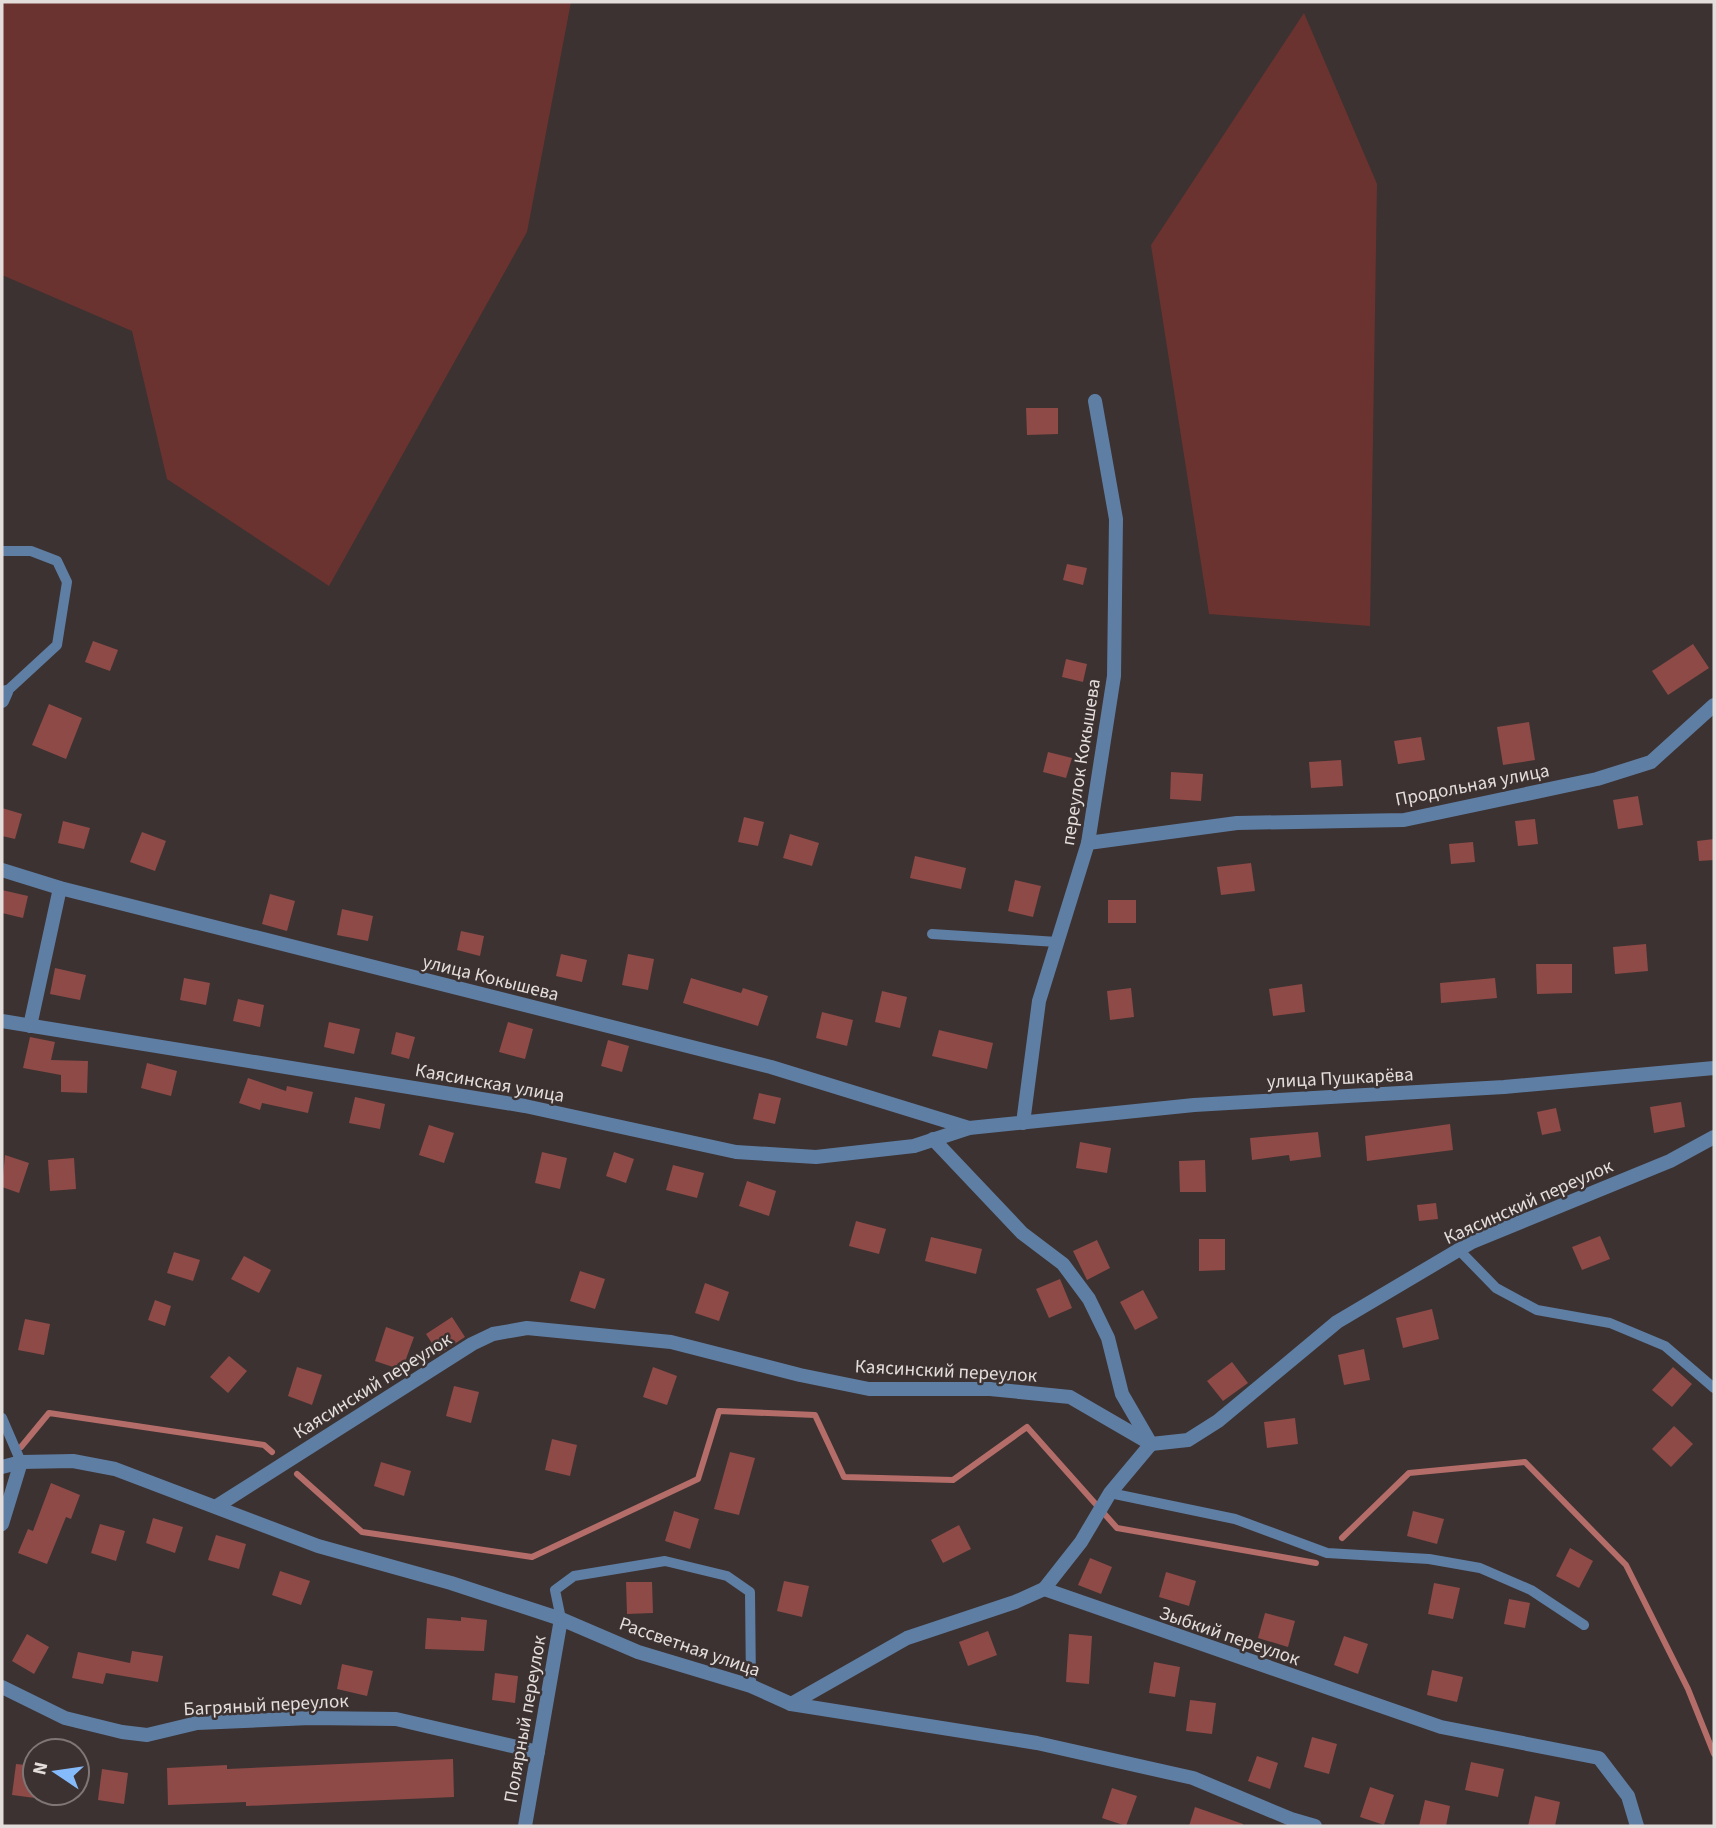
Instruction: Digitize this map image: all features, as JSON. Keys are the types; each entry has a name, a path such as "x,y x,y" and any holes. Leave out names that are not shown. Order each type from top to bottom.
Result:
{"street":[{"name":"переулок Кокышева","path":"1023,1123 1039,1001 1088,843 1114,676 1116,519 1095,401"},
{"name":"Продольная улица","path":"1088,843 1237,823 1404,820 1597,779 1651,762 1714,705"},
{"name":"улица Кокышева","path":"2,870 60,888 771,1068 969,1128"},
{"path":"30,1026 60,888"},
{"name":"Каясинская улица","path":"2,1021 525,1106 736,1152 816,1157 914,1146 969,1128"},
{"name":"улица Пушкарёва","path":"969,1128 1194,1105 1504,1087 1714,1068"},
{"name":"Каясинский переулок","path":"217,1506 472,1344 493,1334 527,1328 671,1342 800,1375 869,1389 990,1389 1070,1397 1150,1444 1188,1440 1218,1421 1337,1322 1459,1250 1670,1161 1714,1137"},
{"path":"791,1704 907,1638 1016,1602 1044,1589 1093,1521 1108,1495 1150,1444 1122,1394 1108,1338 1089,1299 1063,1264 1021,1233 933,1139"},
{"name":"Рассветная улица","path":"2,1467 21,1462 73,1461 115,1469 318,1546 451,1583 561,1619 638,1652 751,1686 791,1704 1037,1743 1193,1778 1315,1826"},
{"path":"2,1524 21,1462"},
{"name":"Зыбкий переулок","path":"1044,1589 1441,1727 1599,1758 1628,1796 1637,1826"},
{"name":"Полярный переулок","path":"525,1826 561,1619"},
{"name":"Багряный переулок","path":"2,1686 65,1718 122,1732 147,1735 197,1723 297,1718 396,1719 538,1752"}],"lane":[{"path":"2,551 31,551 57,561 67,582 57,645 4,697"},
{"path":"932,934 1057,942"},
{"path":"1459,1250 1496,1288 1537,1310 1610,1323 1665,1346 1714,1388"},
{"path":"2,1418 21,1462"},
{"path":"1108,1495 1234,1519 1328,1553 1429,1559 1480,1568 1531,1590 1584,1625"},
{"path":"561,1619 555,1590 574,1576 665,1561 727,1576 750,1592 751,1686"}],"shaded area":[{"path":"2,2 571,2 527,232 329,586 167,479 132,331 2,275"},
{"path":"1304,13 1377,184 1370,626 1209,614 1151,245"}],"building":[{"path":"1026,408 1058,408 1058,434 1027,435"},
{"path":"1067,564 1087,568 1083,585 1063,580"},
{"path":"93,641 118,650 110,671 85,662"},
{"path":"1693,644 1709,668 1668,695 1652,671"},
{"path":"1066,659 1087,664 1083,682 1062,677"},
{"path":"49,704 82,718 66,759 32,745"},
{"path":"1529,722 1535,760 1503,765 1497,727"},
{"path":"1421,737 1425,760 1398,764 1394,741"},
{"path":"1048,752 1072,758 1066,778 1043,772"},
{"path":"1341,760 1343,786 1311,788 1309,762"},
{"path":"1171,772 1203,774 1201,801 1170,799"},
{"path":"1638,796 1643,825 1618,829 1613,800"},
{"path":"2,808 22,814 15,839 2,836"},
{"path":"744,817 764,822 758,846 738,842"},
{"path":"1535,819 1538,844 1518,846 1515,821"},
{"path":"63,821 90,828 84,849 58,843"},
{"path":"142,832 166,841 155,871 130,862"},
{"path":"790,834 819,843 812,866 783,858"},
{"path":"1714,839 1714,860 1699,861 1697,841"},
{"path":"1473,842 1475,862 1451,864 1449,844"},
{"path":"915,856 966,868 961,889 910,878"},
{"path":"1251,863 1255,891 1221,895 1217,867"},
{"path":"1015,880 1041,886 1033,917 1008,911"},
{"path":"2,890 28,896 23,918 2,913"},
{"path":"270,894 295,901 287,931 262,924"},
{"path":"1108,900 1136,900 1136,923 1108,923"},
{"path":"342,909 373,916 368,941 337,935"},
{"path":"461,931 484,936 480,956 457,950"},
{"path":"1646,944 1648,971 1615,974 1613,947"},
{"path":"561,954 587,960 582,982 556,976"},
{"path":"628,954 654,959 648,990 622,985"},
{"path":"1536,964 1572,964 1572,993 1537,994"},
{"path":"55,968 86,975 80,1000 50,994"},
{"path":"184,978 210,983 206,1005 180,1000"},
{"path":"691,978 741,993 743,988 768,996 758,1026 683,1003"},
{"path":"1495,978 1497,998 1441,1003 1440,983"},
{"path":"1302,984 1305,1012 1273,1016 1269,989"},
{"path":"1131,988 1134,1017 1110,1020 1107,991"},
{"path":"882,991 907,997 900,1028 875,1022"},
{"path":"238,999 264,1005 260,1027 233,1021"},
{"path":"822,1012 853,1020 847,1046 816,1038"},
{"path":"329,1022 360,1029 354,1054 324,1047"},
{"path":"508,1022 533,1029 525,1059 499,1052"},
{"path":"939,1030 993,1043 987,1069 932,1056"},
{"path":"396,1032 415,1037 409,1059 391,1054"},
{"path":"30,1037 55,1042 51,1060 88,1061 87,1093 61,1092 61,1075 23,1068"},
{"path":"608,1040 629,1046 622,1072 601,1066"},
{"path":"147,1063 177,1071 171,1096 141,1088"},
{"path":"248,1078 286,1091 287,1086 313,1092 308,1113 262,1103 260,1110 239,1103"},
{"path":"759,1093 781,1098 775,1124 753,1119"},
{"path":"355,1097 385,1104 380,1129 349,1123"},
{"path":"1681,1102 1685,1127 1654,1133 1650,1107"},
{"path":"1556,1108 1561,1131 1542,1135 1537,1112"},
{"path":"1450,1124 1453,1150 1367,1161 1365,1136"},
{"path":"429,1125 454,1133 444,1163 419,1155"},
{"path":"1318,1132 1321,1157 1290,1161 1289,1155 1252,1160 1250,1138"},
{"path":"1080,1142 1111,1148 1107,1173 1076,1168"},
{"path":"542,1152 567,1158 560,1189 535,1183"},
{"path":"614,1152 634,1159 626,1183 606,1176"},
{"path":"5,1155 29,1163 19,1193 2,1187"},
{"path":"74,1158 76,1189 50,1191 48,1160"},
{"path":"1205,1160 1206,1192 1180,1192 1179,1161"},
{"path":"673,1165 704,1173 697,1198 666,1190"},
{"path":"747,1181 776,1191 769,1216 739,1206"},
{"path":"1436,1203 1438,1219 1419,1221 1417,1205"},
{"path":"856,1221 886,1229 879,1254 849,1246"},
{"path":"1600,1236 1610,1259 1582,1270 1572,1247"},
{"path":"931,1237 982,1249 976,1274 925,1261"},
{"path":"1199,1239 1225,1239 1225,1270 1199,1271"},
{"path":"1097,1240 1110,1268 1087,1280 1073,1251"},
{"path":"174,1252 200,1260 193,1281 167,1273"},
{"path":"244,1256 271,1270 259,1293 231,1279"},
{"path":"580,1271 605,1279 595,1309 570,1301"},
{"path":"1060,1279 1072,1308 1049,1318 1036,1289"},
{"path":"705,1283 729,1292 719,1321 695,1313"},
{"path":"1143,1290 1158,1318 1135,1330 1120,1302"},
{"path":"155,1300 171,1306 165,1326 148,1320"},
{"path":"1432,1309 1439,1339 1403,1348 1396,1318"},
{"path":"452,1317 465,1337 439,1354 426,1334"},
{"path":"25,1319 50,1324 44,1355 18,1350"},
{"path":"386,1327 414,1337 402,1370 375,1361"},
{"path":"1364,1349 1370,1380 1344,1385 1338,1355"},
{"path":"229,1356 247,1371 228,1393 210,1377"},
{"path":"1232,1362 1248,1383 1223,1401 1207,1381"},
{"path":"297,1367 322,1375 312,1405 288,1396"},
{"path":"653,1367 677,1376 667,1405 643,1397"},
{"path":"1673,1367 1692,1384 1672,1407 1652,1390"},
{"path":"454,1386 479,1392 471,1423 446,1416"},
{"path":"1295,1418 1298,1444 1267,1448 1264,1422"},
{"path":"1674,1426 1693,1444 1671,1467 1652,1449"},
{"path":"552,1439 577,1445 570,1476 545,1470"},
{"path":"730,1452 755,1458 739,1515 714,1509"},
{"path":"381,1462 411,1471 404,1496 374,1486"},
{"path":"51,1483 80,1495 71,1519 66,1517 47,1564 18,1553 28,1529 33,1531"},
{"path":"674,1511 699,1519 690,1549 665,1541"},
{"path":"1413,1511 1444,1519 1437,1544 1407,1536"},
{"path":"153,1518 183,1527 175,1553 146,1543"},
{"path":"100,1524 125,1531 116,1561 91,1553"},
{"path":"959,1525 971,1549 943,1563 931,1540"},
{"path":"216,1535 246,1544 239,1569 208,1560"},
{"path":"1570,1548 1593,1561 1579,1588 1556,1576"},
{"path":"1090,1558 1112,1567 1101,1594 1078,1585"},
{"path":"280,1571 310,1581 301,1605 272,1595"},
{"path":"1166,1572 1196,1581 1189,1606 1159,1597"},
{"path":"784,1581 809,1586 802,1617 777,1611"},
{"path":"626,1582 652,1582 653,1613 627,1614"},
{"path":"1434,1583 1460,1588 1453,1619 1428,1614"},
{"path":"1509,1599 1530,1603 1525,1628 1504,1624"},
{"path":"1265,1613 1295,1621 1288,1647 1258,1638"},
{"path":"461,1617 487,1620 484,1651 425,1649 427,1618 461,1621"},
{"path":"988,1631 997,1655 968,1666 959,1642"},
{"path":"27,1634 49,1647 34,1674 12,1661"},
{"path":"1069,1634 1092,1636 1089,1684 1066,1682"},
{"path":"1344,1636 1368,1644 1358,1674 1334,1665"},
{"path":"132,1651 163,1656 158,1682 106,1673 103,1684 72,1678 78,1652 130,1663"},
{"path":"1154,1662 1180,1667 1175,1697 1149,1693"},
{"path":"342,1664 373,1671 367,1696 337,1689"},
{"path":"1432,1670 1463,1677 1457,1702 1427,1695"},
{"path":"495,1673 518,1676 515,1703 492,1700"},
{"path":"1190,1700 1216,1703 1212,1734 1186,1731"},
{"path":"1312,1737 1337,1744 1329,1774 1304,1767"},
{"path":"1257,1756 1278,1763 1270,1789 1248,1781"},
{"path":"453,1759 454,1797 246,1806 246,1802 168,1805 167,1768 227,1765 227,1769"},
{"path":"1471,1762 1504,1769 1498,1797 1465,1790"},
{"path":"16,1764 21,1765 21,1796 12,1795"},
{"path":"102,1769 128,1773 124,1804 98,1800"},
{"path":"1370,1787 1394,1795 1384,1825 1360,1817"},
{"path":"1112,1788 1137,1796 1126,1826 1102,1818"},
{"path":"1535,1796 1560,1802 1555,1826 1528,1826"},
{"path":"1425,1800 1450,1806 1446,1826 1419,1826"},
{"path":"1195,1807 1243,1824 1243,1826 1189,1826"}],"waterway":[{"path":"297,1474 362,1532 532,1557 698,1479 719,1411 815,1415 844,1477 953,1480 1027,1427 1117,1528 1316,1563"},
{"path":"21,1447 49,1413 264,1445 272,1452"},
{"path":"1342,1538 1409,1473 1525,1462 1626,1565 1688,1689 1714,1754"}]}
